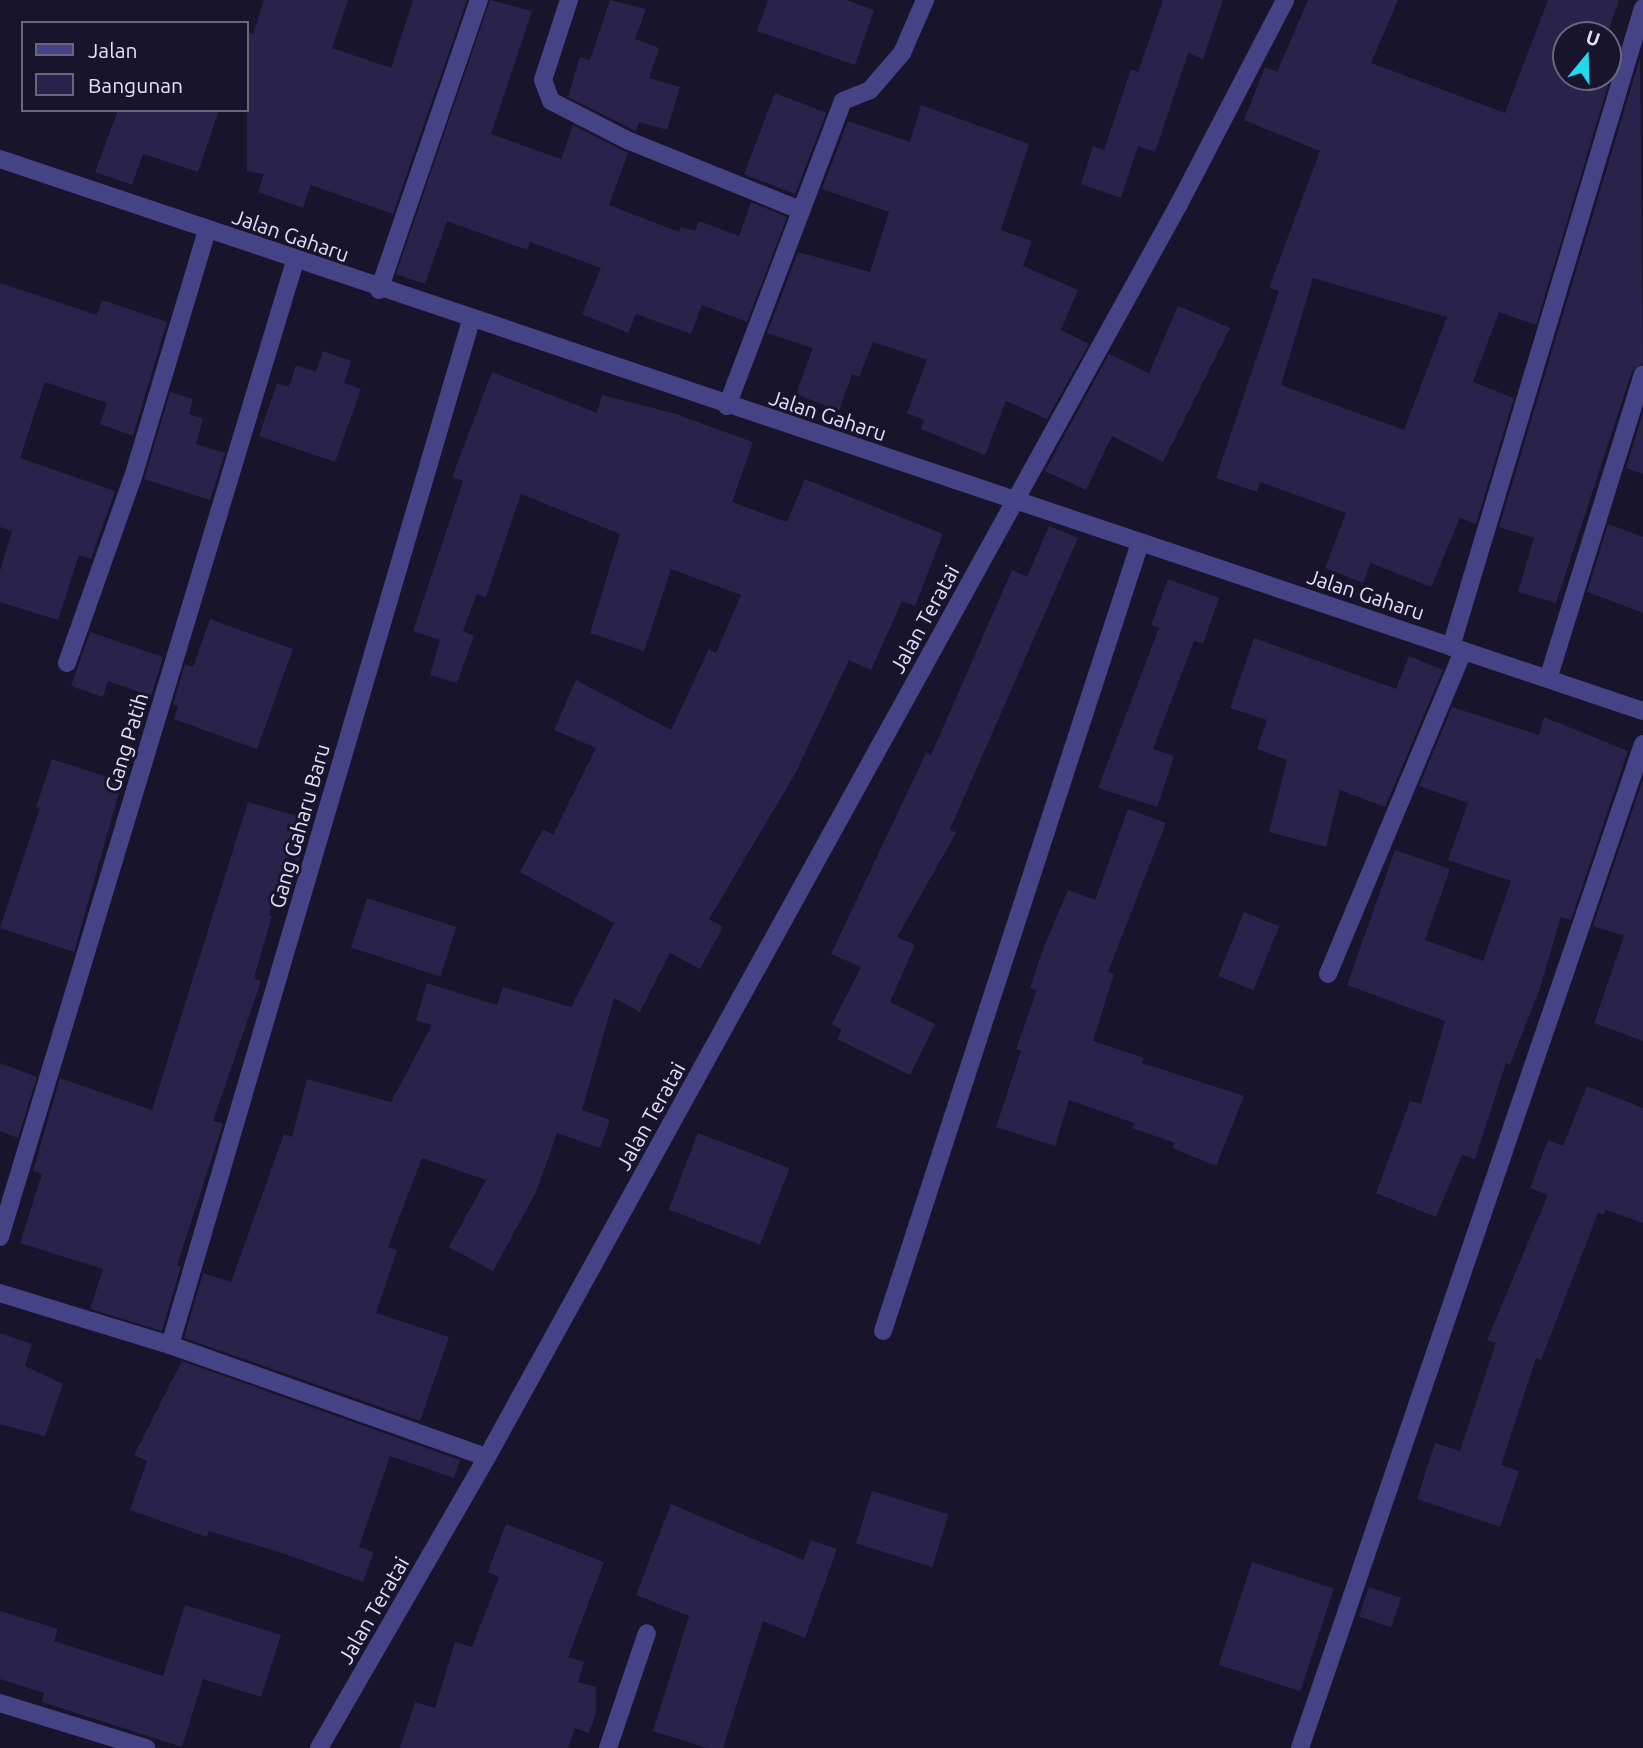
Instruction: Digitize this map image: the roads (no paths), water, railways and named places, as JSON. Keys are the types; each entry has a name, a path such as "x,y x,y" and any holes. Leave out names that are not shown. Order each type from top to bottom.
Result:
{"street":[{"path":"379,290 479,0"},
{"path":"569,0 543,80 551,101 627,140 800,210"},
{"path":"727,406 843,101 870,90 902,53 925,0"},
{"name":"Jalan Teratai","path":"319,1748 487,1457 1015,502 1285,0"},
{"path":"1328,974 1457,649 1643,8"},
{"name":"Jalan Gaharu","path":"0,159 379,290 1643,711"},
{"path":"67,663 133,477 206,230"},
{"name":"Gang Patih","path":"0,1237 295,261"},
{"name":"Gang Gaharu Baru","path":"170,1345 471,320"},
{"path":"1548,679 1643,374"},
{"path":"883,1331 1140,543"},
{"path":"1300,1748 1643,744"},
{"path":"0,1293 170,1345 487,1457"},
{"path":"608,1748 647,1633"},
{"path":"0,1703 146,1748"}]}
